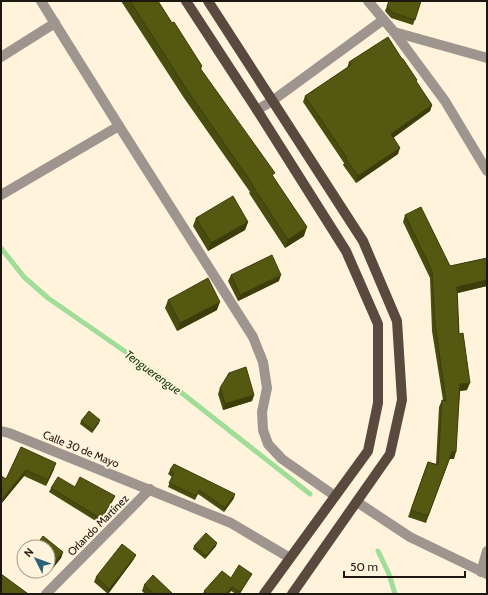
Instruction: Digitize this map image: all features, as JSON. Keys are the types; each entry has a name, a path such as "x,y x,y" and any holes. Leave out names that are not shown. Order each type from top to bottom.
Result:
{"main road":[{"path":"186,1 346,251 378,324 378,403 368,451 264,594"},
{"path":"208,1 363,241 397,321 402,400 390,454 292,594"}],"street":[{"path":"41,1 118,126 253,337 263,362 267,388 262,412 263,430 268,444 282,459 335,496"},
{"path":"369,1 445,101 487,171"},
{"path":"257,110 272,101 383,20"},
{"path":"1,57 55,23"},
{"path":"394,32 487,58"},
{"path":"1,196 118,126"},
{"name":"Calle 30 de Mayo","path":"2,431 231,522 290,558"},
{"name":"Orlando Martínez","path":"46,594 150,489"},
{"path":"357,502 410,537 484,573 487,551"}],"building":[{"path":"130,1 158,1 172,23 174,22 202,66 200,68 275,173 272,175 307,227 288,240 253,185 187,90"},
{"path":"389,1 421,1 415,20 393,13 387,6"},
{"path":"388,37 432,105 391,134 400,148 358,176 305,96 351,65 349,62"},
{"path":"233,196 248,222 211,243 196,218"},
{"path":"421,207 450,266 487,258 487,280 457,287 459,334 463,333 470,383 460,384 456,452 452,452 428,516 411,510 428,462 438,465 442,400 446,401 435,324 432,271 405,215"},
{"path":"272,255 281,275 240,295 231,275"},
{"path":"208,278 220,302 180,323 168,300"},
{"path":"246,367 254,395 225,404 220,388 229,373"},
{"path":"89,411 100,420 93,430 81,421"},
{"path":"21,447 56,463 48,480 26,470 1,501 1,476 6,479"},
{"path":"174,464 235,494 225,508 199,490 196,496 169,483 174,473 170,470"},
{"path":"58,477 75,487 80,477 115,496 101,519 51,488"},
{"path":"206,533 217,543 206,556 194,546"},
{"path":"122,544 136,555 109,589 96,577"},
{"path":"56,546 63,552 56,561"},
{"path":"239,565 252,574 240,592 232,587 226,594 206,594 204,591 222,571 231,578"},
{"path":"1,574 27,594 3,594 1,592"},
{"path":"153,575 173,594 154,594 144,585"}],"waterway":[{"name":"Tenguerengue","path":"1,248 24,277 48,298 159,375 310,494"},
{"name":"Tenguerengue","path":"378,551 389,574 395,594"}]}
